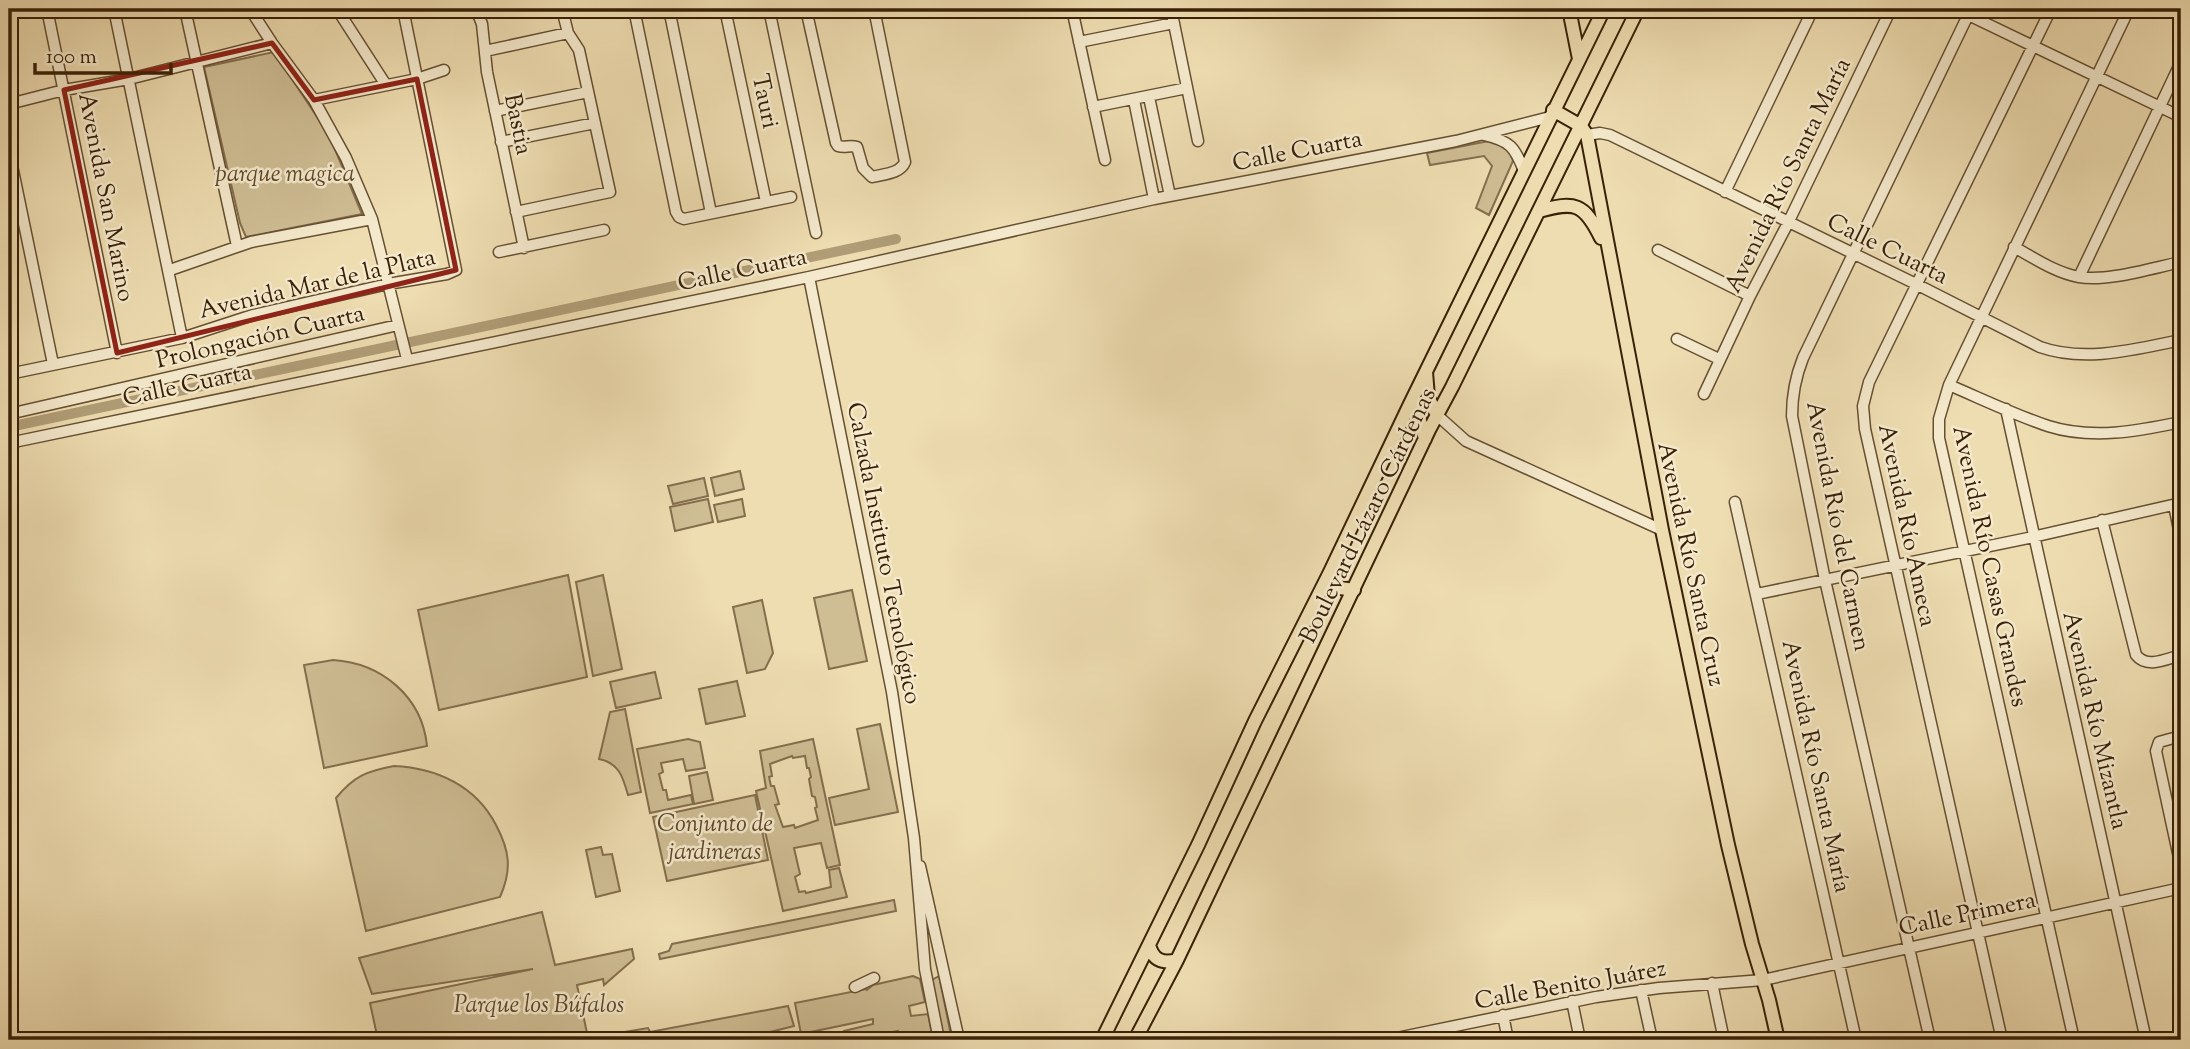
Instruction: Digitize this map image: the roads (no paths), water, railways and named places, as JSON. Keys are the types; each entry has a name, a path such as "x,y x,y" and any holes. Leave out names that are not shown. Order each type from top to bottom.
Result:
{"main road":[{"path":"1569,9 1579,59"},
{"name":"Boulevard Lázaro Cárdenas","path":"1102,1040 1604,9"},
{"name":"Boulevard Lázaro Cárdenas","path":"1135,1040 1177,960 1425,439 1539,211 1584,131 1638,9"},
{"path":"1552,113 1584,131"},
{"name":"Avenida Río Santa Cruz","path":"1584,131 1662,530 1728,845 1778,1040"},
{"path":"1539,211 1566,205 1586,211 1610,259"},
{"path":"1426,372 1428,397 1437,415"},
{"path":"1410,404 1419,417 1425,439"},
{"path":"1330,572 1340,588 1354,590"},
{"path":"1149,945 1157,959 1166,962 1177,960"}],"street":[{"name":"Avenida San Marino","path":"47,9 117,353"},
{"path":"114,9 182,338"},
{"path":"185,9 237,246"},
{"path":"250,9 314,100 337,139 372,219 405,355"},
{"path":"337,9 386,85"},
{"name":"Avenida Mar de la Plata","path":"9,374 182,338 253,315 456,270 403,9"},
{"path":"476,10 489,9"},
{"path":"516,212 610,192 579,50 568,33 562,9"},
{"path":"634,9 679,217 684,219 791,197"},
{"path":"669,9 711,214"},
{"name":"Tauri","path":"725,9 766,202"},
{"path":"769,9 816,233"},
{"path":"806,9 836,143 842,147 851,145 857,148 863,168 872,177 897,171 903,168 905,162 874,9"},
{"path":"1072,9 1105,160"},
{"path":"1171,9 1198,141"},
{"path":"1726,192 1813,9"},
{"name":"Avenida Río Santa María","path":"1704,394 1891,9"},
{"path":"1956,9 1970,12 2033,46 2181,117"},
{"name":"Avenida Río Ameca","path":"2002,1040 1894,566 1865,429 1863,406 1869,382 2051,9"},
{"name":"Avenida Río Casas Grandes","path":"2074,1040 1963,551 1938,429 1941,406 1949,385 2129,9"},
{"name":"Bastia","path":"476,10 482,24 486,72 524,248"},
{"name":"Avenida Río del Carmen","path":"1930,1040 1825,580 1792,416 1792,399 1802,358 1970,12"},
{"path":"1079,42 1174,23"},
{"path":"485,51 568,33"},
{"path":"9,104 64,90 129,79 272,43"},
{"path":"2078,277 2181,62"},
{"path":"314,100 417,79 444,70"},
{"path":"1093,107 1187,88"},
{"path":"495,111 588,92"},
{"path":"1149,97 1170,196"},
{"path":"1134,100 1154,199"},
{"name":"Calle Cuarta","path":"9,443 405,355 809,277 1154,199 1483,135 1552,113"},
{"path":"501,142 595,123"},
{"name":"Calle Cuarta","path":"1584,131 1610,135 2040,347 2055,352 2103,354 2181,340"},
{"path":"1483,135 1502,140 1511,146 1524,171"},
{"path":"9,151 53,364"},
{"path":"170,270 237,246 372,219"},
{"path":"499,252 604,230"},
{"path":"2014,247 2046,265 2078,277 2101,278 2181,262"},
{"path":"1658,250 1750,296"},
{"name":"Calzada Instituto Tecnológico","path":"809,277 890,677 914,838 958,1040"},
{"name":"Prolongación Cuarta","path":"9,414 398,328"},
{"path":"1677,339 1719,359"},
{"path":"1949,385 2050,427 2082,432 2117,433 2181,422"},
{"name":"Avenida Río Mizantla","path":"2006,409 2146,1040"},
{"path":"1437,415 1474,444 1662,530"},
{"name":"Avenida Río Santa María","path":"1735,502 1856,1040"},
{"path":"1757,594 2177,504 2181,540"},
{"path":"2102,520 2133,647 2141,662 2181,655"},
{"path":"2181,736 2168,738 2157,744 2156,756 2181,867"},
{"name":"Calzada Instituto Tecnológico","path":"914,838 926,978 939,1040"},
{"name":"Calle Primera","path":"1763,980 2181,888"},
{"path":"926,978 933,972 944,974"},
{"path":"855,987 874,978"},
{"name":"Calle Benito Juárez","path":"1387,1040 1434,1035 1503,1015 1572,1001 1641,990 1763,980"},
{"path":"1712,983 1724,1040"},
{"path":"1641,990 1652,1040"},
{"path":"1572,1001 1580,1040"},
{"path":"1503,1015 1508,1040"}],"waterway":[{"path":"9,427 896,239"}],"park label":[{"name":"parque magica","path":"285,173"},
{"name":"Conjunto de jardineras","path":"715,837"},
{"name":"Parque los Búfalos","path":"539,1004"}]}
